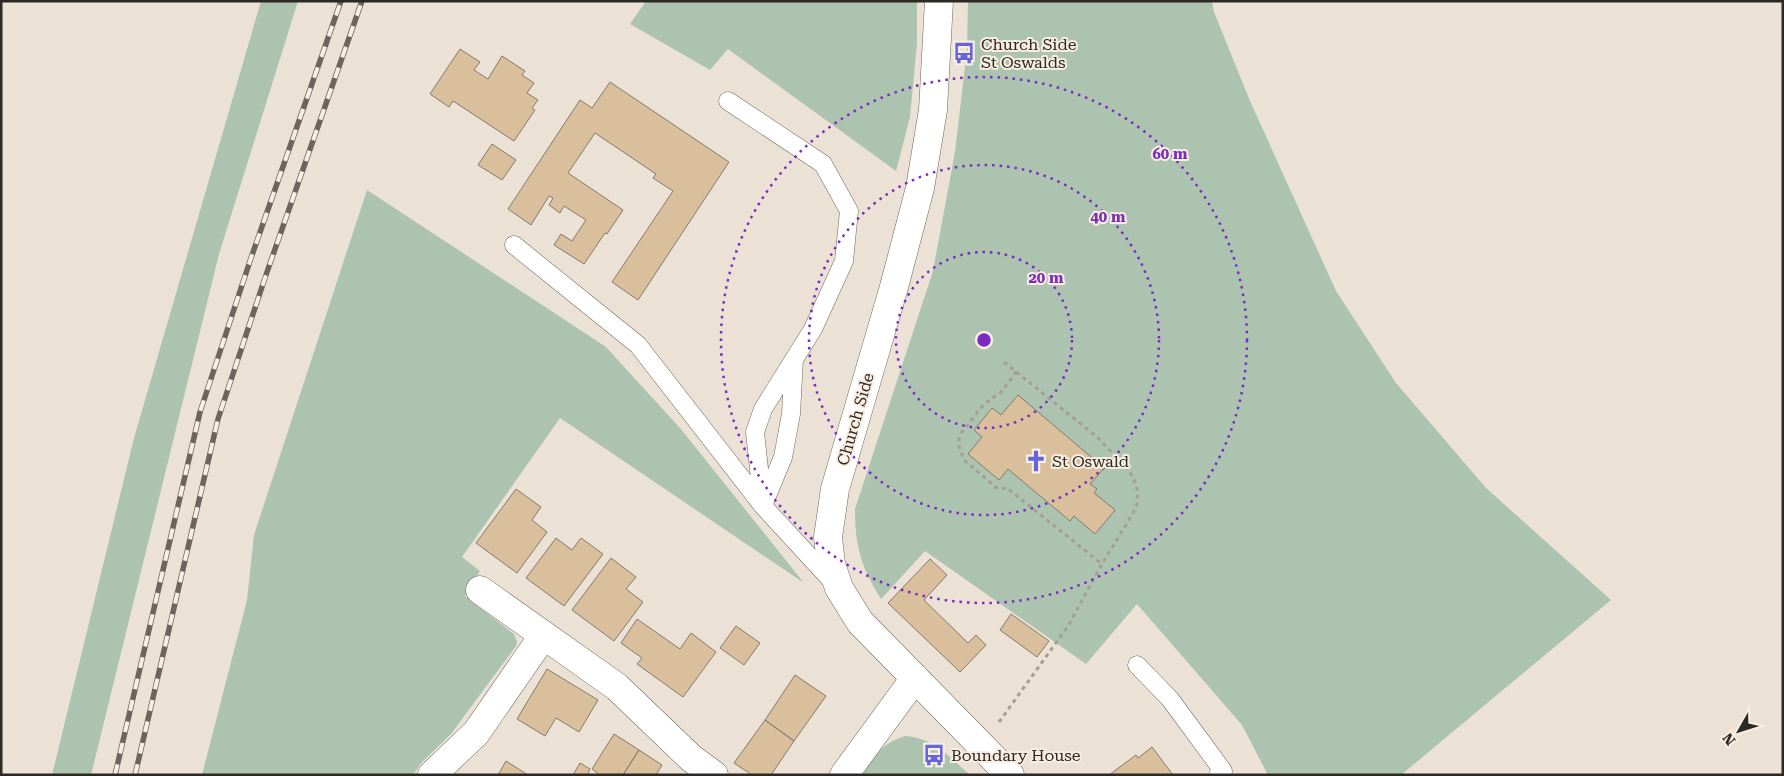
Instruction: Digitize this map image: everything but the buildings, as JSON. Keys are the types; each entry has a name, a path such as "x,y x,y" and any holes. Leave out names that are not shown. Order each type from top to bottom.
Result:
{"main road":[{"name":"Church Side","path":"939,1 933,110 920,188 894,287 834,489 828,537 831,564 838,588 860,622 1010,775"},
{"path":"480,590 617,687 691,758 714,775"},
{"path":"432,775 476,733 543,636"},
{"path":"844,775 915,678"}],"lane":[{"path":"728,101 822,164 849,211 844,261 813,329 763,409 755,432 763,506"},
{"path":"514,245 638,345 763,506 838,588"},
{"path":"763,506 783,457 792,414 794,358"},
{"path":"1137,665 1170,700 1223,771 1218,775"}],"path":[{"path":"982,745 1068,626 1102,564 1132,515 1137,504 1138,492 1128,470 1097,437 1004,362"},
{"path":"1017,371 1001,392 984,404 962,432 958,446 960,453 964,460 998,489 1007,488 1102,564"}],"green space":[{"path":"261,1 298,1 219,254 91,775 52,775 134,438"},
{"path":"646,1 917,1 917,43 910,117 896,171 728,49 710,70 630,24"},
{"path":"968,1 1212,1 1214,12 1250,101 1336,291 1396,383 1486,488 1611,600 1401,775 1268,775 1242,725 1137,604 1086,664 925,551 881,599 874,587 860,556 856,534 855,509 933,271 955,152 967,50"},
{"path":"367,190 606,347 680,428 804,583 560,418 462,557 480,571 465,596 514,634 517,642 516,646 451,734 422,762 413,775 202,775 247,600 254,535"},
{"path":"905,736 933,744 970,775 861,775 884,747"}],"railway":[{"path":"115,775 200,412 251,258 341,1"},
{"path":"135,775 218,419 267,272 362,1"}],"place":[{"name":"Church Side St Oswalds","path":"964,53"},
{"name":"St Oswald","path":"1036,461"},
{"name":"Boundary House","path":"934,755"}]}
